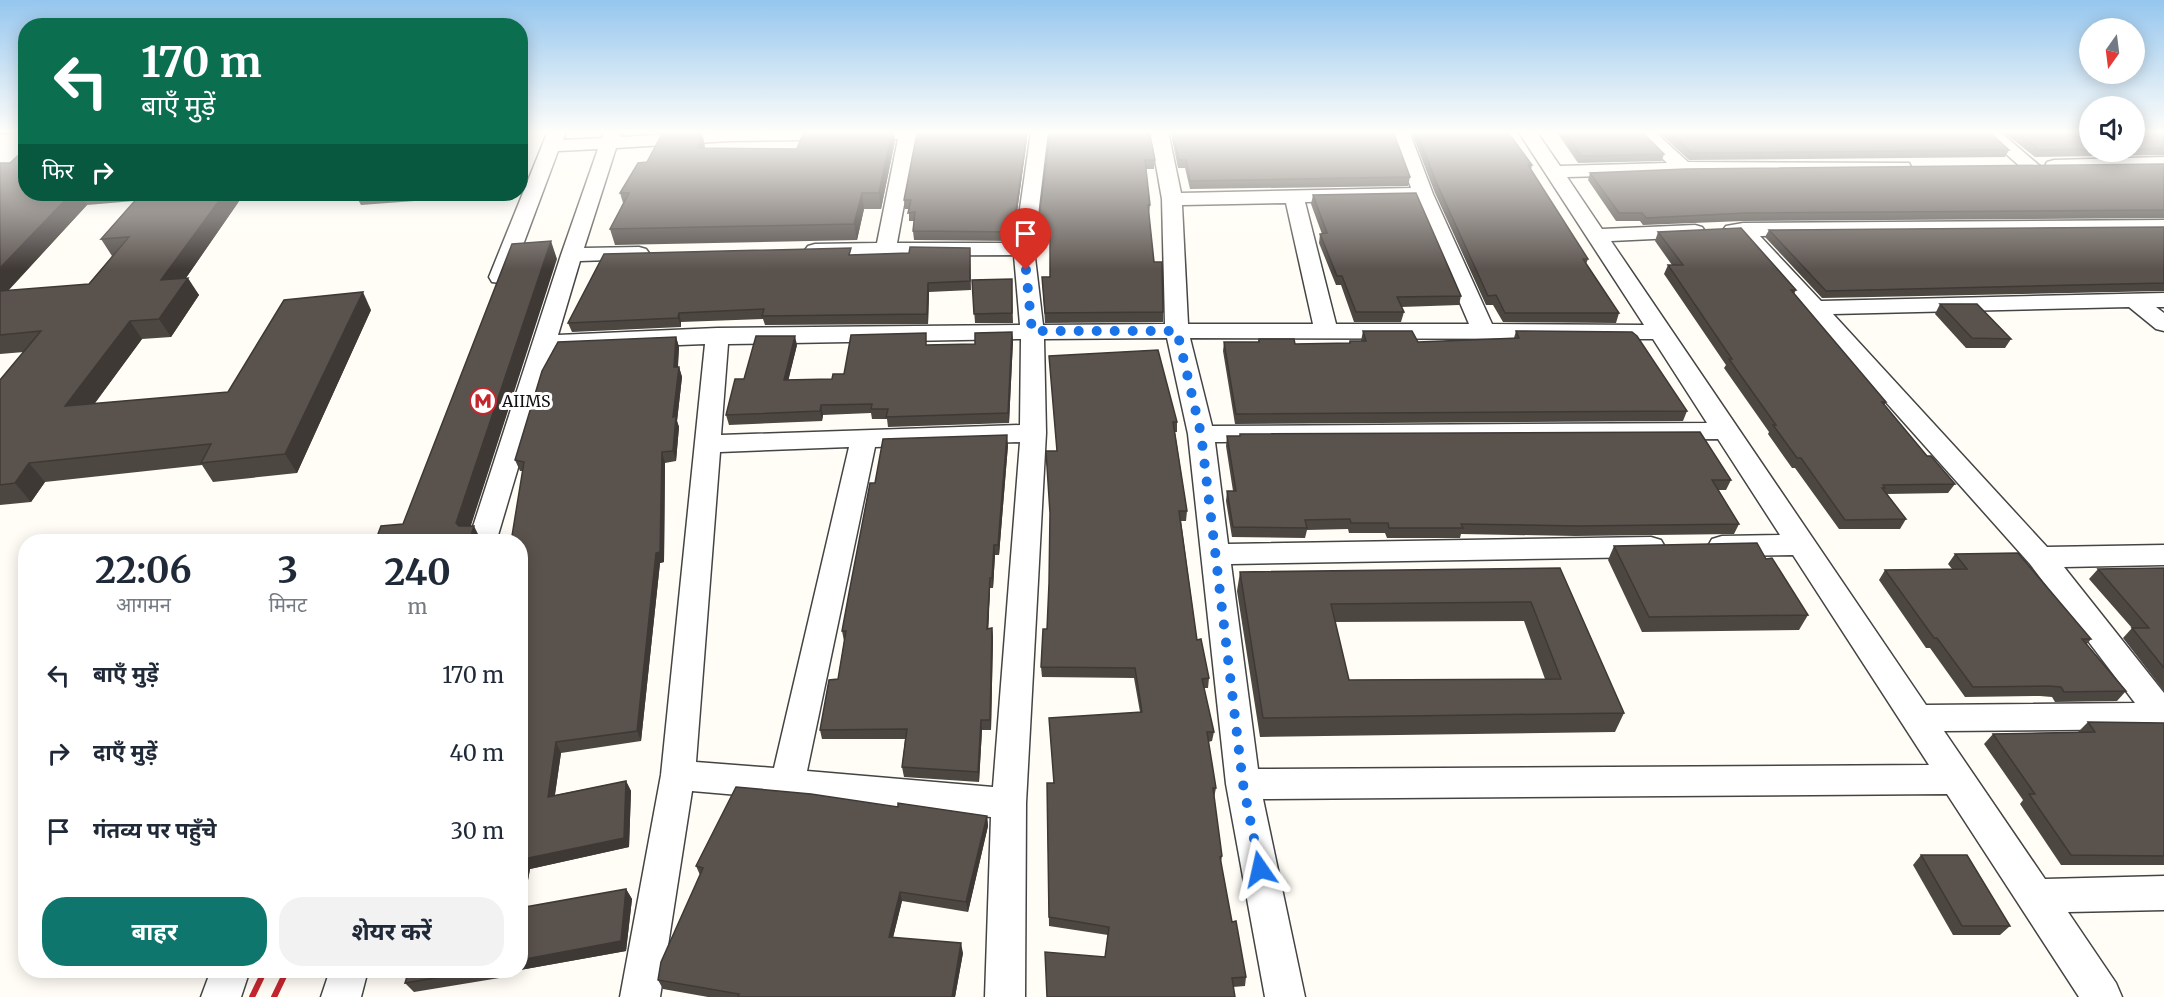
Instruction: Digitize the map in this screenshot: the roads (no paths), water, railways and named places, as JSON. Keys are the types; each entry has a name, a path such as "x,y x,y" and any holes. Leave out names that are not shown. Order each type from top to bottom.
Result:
{"street":[{"path":"490,302 539,178"},
{"path":"484,534 571,255 598,178"},
{"path":"886,248 899,178"},
{"path":"1005,997 1009,803 1033,434 1032,331 1024,249 1028,178"},
{"path":"1168,178 1172,199 1177,331 1201,434 1243,784 1285,997"},
{"path":"1417,178 1483,330"},
{"path":"1559,178 2102,997"},
{"path":"1172,199 1423,194"},
{"path":"1294,197 1326,330"},
{"path":"1596,234 1743,230 2164,226"},
{"path":"1743,230 2040,557 2164,716"},
{"path":"793,250 1024,249"},
{"path":"571,255 664,253"},
{"path":"2133,300 2164,324"},
{"path":"1813,308 2164,300"},
{"path":"544,343 717,335 1032,331 1661,332"},
{"path":"640,997 678,775 717,335"},
{"path":"1201,434 1727,431"},
{"path":"707,444 864,437 1033,434"},
{"path":"787,785 864,437"},
{"path":"1215,554 1802,545"},
{"path":"2040,557 2164,555"},
{"path":"1917,718 2164,716"},
{"path":"678,775 1009,803"},
{"path":"1243,784 1957,779"},
{"path":"2035,896 2164,893"},
{"path":"220,997 228,978"},
{"path":"341,997 347,978"}],"railway":[{"path":"252,997 261,978"},
{"path":"274,997 283,978"}],"place":[{"name":"AIIMS","path":"483,401"}]}
